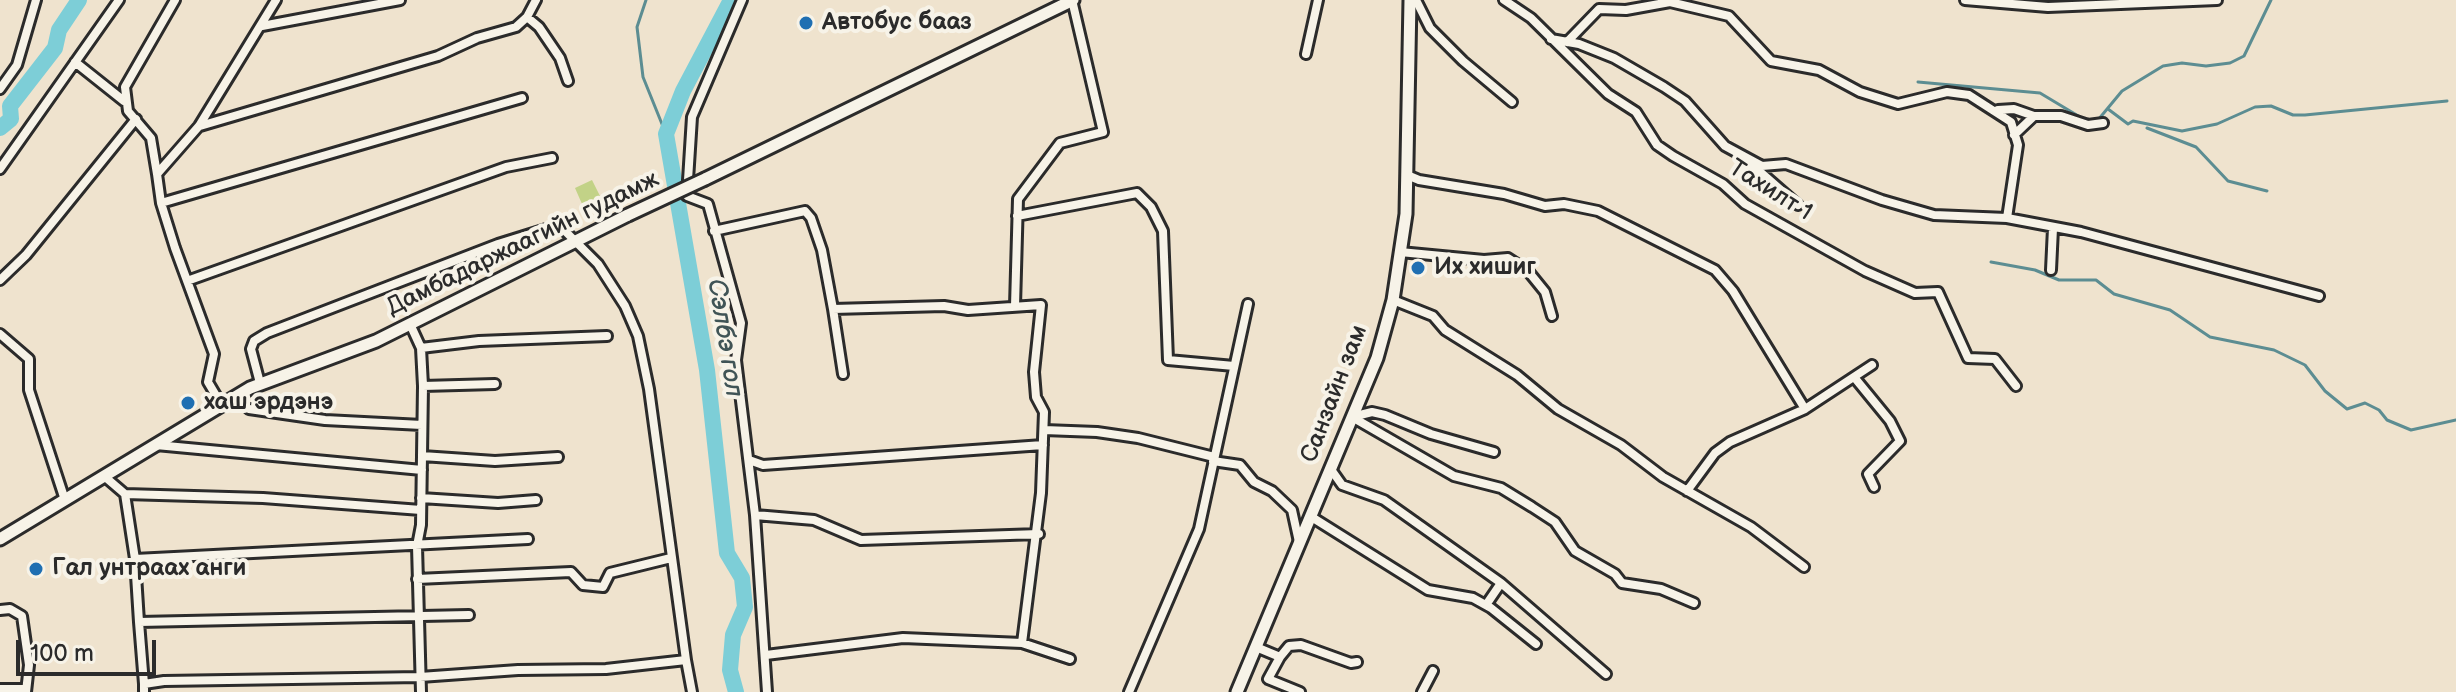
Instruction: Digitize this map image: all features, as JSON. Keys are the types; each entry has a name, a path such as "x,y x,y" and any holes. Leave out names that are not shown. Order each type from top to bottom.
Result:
{"main road":[{"name":"Дамбадаржаагийн гудамж","path":"0,539 260,383 376,341 628,215 1073,0"},
{"name":"Санзайн зам","path":"1237,692 1377,358 1393,300 1407,175 1410,0"}],"street":[{"path":"0,89 17,65 36,0"},
{"path":"0,169 119,0"},
{"path":"124,101 125,87 175,0"},
{"path":"157,174 199,126 276,0"},
{"path":"262,26 400,0"},
{"path":"199,126 438,56 477,38 516,27 527,17 536,0"},
{"path":"742,0 692,117 687,196 708,204 741,323 736,360 755,515 767,692"},
{"path":"1015,306 1018,199 1060,143 1103,132 1073,0"},
{"path":"1306,54 1318,0"},
{"path":"1416,0 1430,28 1512,102"},
{"name":"Тахилт 1","path":"1504,0 1531,18 1608,94 1636,112 1657,145 1723,184 1745,204 1865,271 1915,293 1938,292 1968,358 1995,359 2016,386"},
{"path":"1965,0 2026,7 2217,0"},
{"path":"1567,42 1599,9 1626,10 1670,2 1729,16 1771,61 1819,70 1873,96 1898,104 1947,92 1969,95 1998,110 2011,122 2018,145 2007,218"},
{"path":"527,17 539,27 560,58 568,81"},
{"path":"1551,39 1614,58 1685,101 1725,146 1798,205"},
{"path":"75,62 124,101 151,138 161,203 214,354 208,382 221,404"},
{"path":"161,203 522,98"},
{"path":"1998,110 2014,109 2034,116 2061,116 2088,125 2103,123"},
{"path":"2014,135 2034,116"},
{"path":"0,280 26,255 136,119"},
{"path":"187,281 506,167 552,158"},
{"path":"1746,160 1762,166 1786,164 1882,200 1934,215 2007,218 2319,296"},
{"path":"1407,175 1419,180 1493,191 1545,206 1564,204 1598,211 1715,270 1733,291 1805,409"},
{"path":"1017,216 1137,193 1151,207 1163,231 1168,360 1234,366"},
{"path":"714,231 805,211 811,218 822,250 843,374"},
{"path":"260,383 251,349 254,341 267,333 553,224 577,242 598,264 625,306 638,336 649,389 692,692"},
{"path":"2051,270 2053,228"},
{"path":"1400,252 1508,258 1528,271 1545,292 1552,316"},
{"path":"1393,300 1433,316 1445,330 1517,375 1558,409 1621,445 1687,491 1751,527 1804,567"},
{"path":"1129,692 1199,529 1248,304"},
{"path":"833,309 1041,305 1034,372 1036,397 1044,412 1039,534 1022,643"},
{"path":"410,324 421,348 423,386 421,510 417,546 421,692"},
{"path":"0,334 29,359 29,390 65,500"},
{"path":"421,348 479,341 607,336"},
{"path":"1687,491 1715,453 1730,442 1805,409 1872,365"},
{"path":"1854,377 1890,421 1900,441 1868,474 1874,487"},
{"path":"423,386 495,384"},
{"path":"249,409 325,420 422,425"},
{"path":"1352,417 1372,412 1385,415 1431,434 1494,452"},
{"path":"1352,417 1454,476 1501,488 1532,507 1555,522 1575,551 1615,574 1622,583 1678,594 1694,603"},
{"path":"1044,430 1097,432 1138,438 1240,465 1254,482 1272,491 1292,510 1299,543"},
{"path":"156,445 422,470"},
{"path":"749,460 763,465 1043,445"},
{"path":"422,456 495,461 558,457"},
{"path":"1330,468 1342,485 1384,500 1501,583 1606,674"},
{"path":"104,476 125,494 263,498 421,510"},
{"path":"125,494 135,559 144,688 286,677 420,677 518,670 606,669 686,660"},
{"path":"421,498 498,503 536,500"},
{"path":"755,515 814,520 861,540 1039,534"},
{"path":"1310,516 1428,590 1460,595 1486,605 1536,644"},
{"path":"135,559 528,539"},
{"path":"417,579 571,572 583,585 603,587 610,573 671,558"},
{"path":"1486,605 1501,583"},
{"path":"0,610 10,609 22,616 29,665 26,690 0,689"},
{"path":"139,622 469,615"},
{"path":"766,655 903,638 1022,643 1070,659"},
{"path":"1300,692 1268,679 1289,646 1301,645 1351,663 1357,662"},
{"path":"1256,647 1280,657"},
{"path":"1422,692 1433,671"}],"green space":[{"path":"592,180 604,204 586,213 575,188"}],"waterway":[{"path":"0,128 11,119 10,106 55,48 59,30 79,0"},
{"path":"646,0 637,27 643,77 666,134"},
{"name":"Сэлбэ гол","path":"731,0 683,91 666,134 707,370 727,553 742,578 745,607 733,635 730,670 736,692"},
{"path":"2098,120 2122,91 2163,66 2182,63 2206,66 2230,63 2244,56 2271,0"},
{"path":"1918,82 2040,93 2085,120"},
{"path":"2108,109 2128,124 2133,121 2182,131 2217,124 2255,107 2271,106 2293,115 2305,115 2447,101"},
{"path":"2147,128 2196,147 2228,181 2267,191"},
{"path":"1991,262 2035,270 2059,280 2096,280 2114,294 2170,310 2210,337 2274,350 2305,365 2325,391 2347,409 2365,403 2379,410 2387,420 2411,430 2456,420"}],"place":[{"name":"Автобус бааз","path":"806,23"},
{"name":"Их хишиг","path":"1418,268"},
{"name":"хаш эрдэнэ","path":"188,403"},
{"name":"Гал унтраах анги","path":"36,569"}]}
